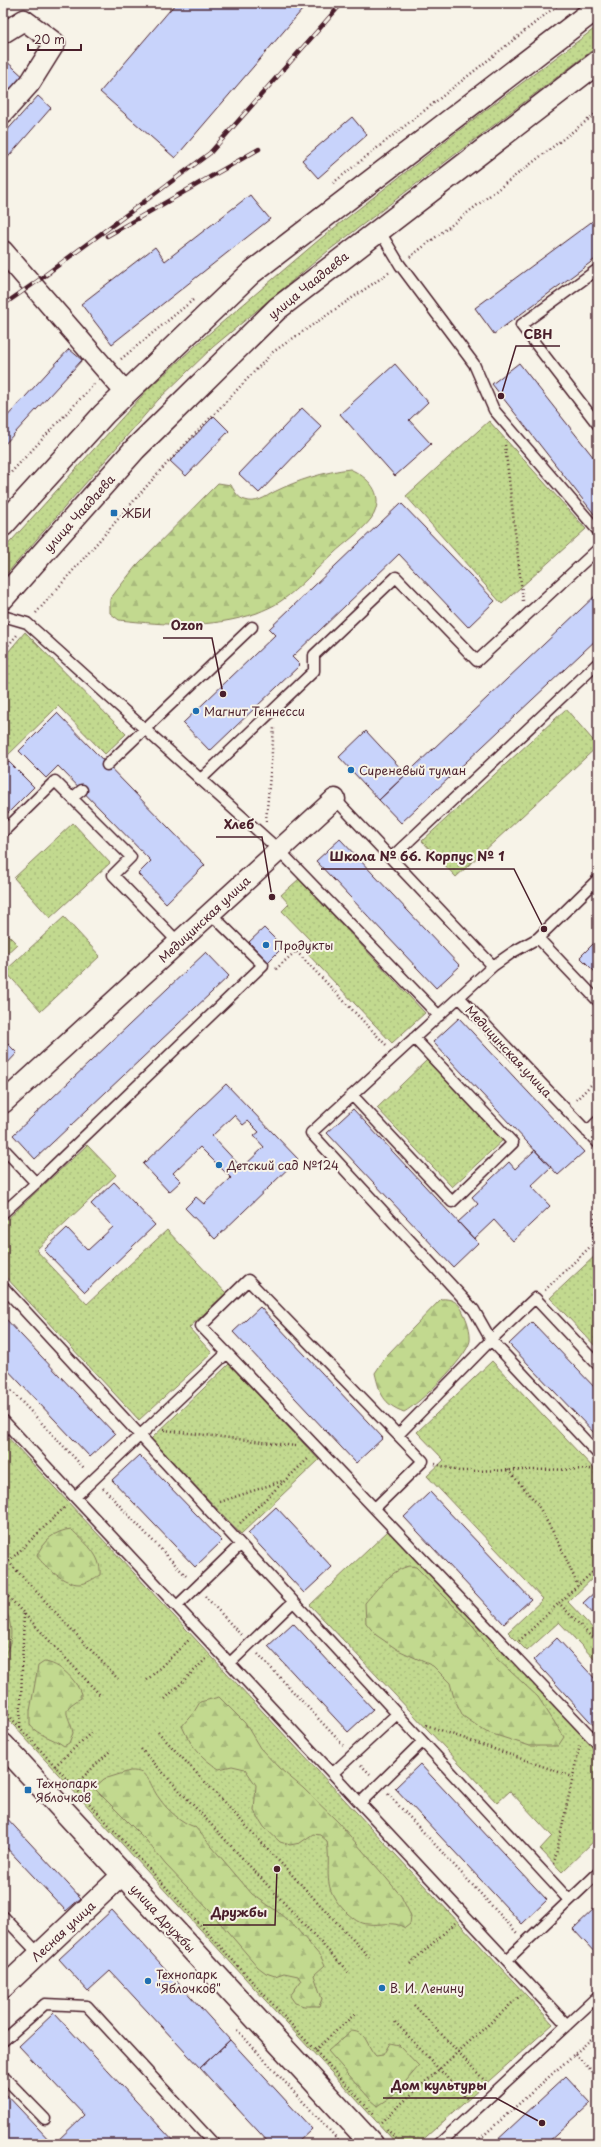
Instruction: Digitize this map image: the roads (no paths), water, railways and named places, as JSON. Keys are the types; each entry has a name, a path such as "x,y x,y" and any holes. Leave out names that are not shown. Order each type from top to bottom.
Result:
{"main road":[{"path":"3,525 104,414 251,273 598,7"},
{"name":"улица Чаадаева","path":"3,598 135,449 276,309 598,62"},
{"name":"улица Дружбы","path":"3,1745 372,2144"}],"street":[{"path":"3,33 24,20 55,43 30,83 3,113"},
{"path":"3,251 126,393"},
{"name":"Медицинская улица","path":"3,1104 210,913 272,844 335,798"},
{"name":"Лесная улица","path":"3,1988 122,1875"}],"lane":[{"path":"379,230 400,265 474,364 494,410 598,531"},
{"path":"598,269 521,326 598,425"},
{"path":"200,780 314,672 314,655 396,577 477,661 598,549"},
{"path":"3,616 27,623 272,844 438,1016"},
{"path":"108,765 252,627"},
{"path":"391,858 598,663"},
{"path":"3,832 55,781 131,857 113,875 178,942"},
{"path":"72,798 82,790"},
{"name":"Медицинская улица","path":"335,798 493,966 459,998 565,1111 598,1143"},
{"path":"493,966 513,952 538,938 598,880"},
{"path":"3,1213 263,966 210,913"},
{"path":"538,938 598,1002"},
{"path":"459,998 310,1133 474,1310 491,1340 598,1454"},
{"path":"352,1095 452,1202 513,1144 414,1038"},
{"path":"587,1132 598,1121"},
{"path":"3,1148 36,1182"},
{"path":"375,1508 423,1461 248,1280 201,1326 598,1744"},
{"path":"3,1287 142,1432 240,1545 569,1900"},
{"path":"398,1435 491,1340 535,1298 598,1364"},
{"path":"75,1497 227,1353"},
{"path":"3,1420 567,2025"},
{"path":"177,1606 240,1545"},
{"path":"230,1664 293,1602"},
{"path":"333,1773 397,1714"},
{"path":"360,1802 422,1742"},
{"path":"507,1960 598,1873"},
{"path":"3,1916 39,1954"},
{"path":"439,2144 598,1996"},
{"path":"3,2041 45,2004 87,2006 214,2144"},
{"path":"3,2076 45,2119"}],"railway":[{"path":"45,275 210,153 342,3"},
{"path":"107,236 259,149"},
{"path":"3,305 49,273"}],"place":[{"name":"СВН","path":"501,396"},
{"name":"ЖБИ","path":"114,513"},
{"name":"Ozon","path":"223,694"},
{"name":"Магнит Теннесси","path":"196,711"},
{"name":"Сиреневый туман","path":"351,770"},
{"name":"Хлеб","path":"272,897"},
{"name":"Школа № 66. Корпус № 1","path":"544,929"},
{"name":"Продукты","path":"266,945"},
{"name":"Детский сад №124","path":"219,1165"},
{"name":"Технопарк Яблочков","path":"28,1790"},
{"name":"Дружбы","path":"277,1869"},
{"name":"Технопарк \"Яблочков\"","path":"148,1981"},
{"name":"В. И. Ленину","path":"382,1988"},
{"name":"Дом культуры","path":"542,2123"}]}
